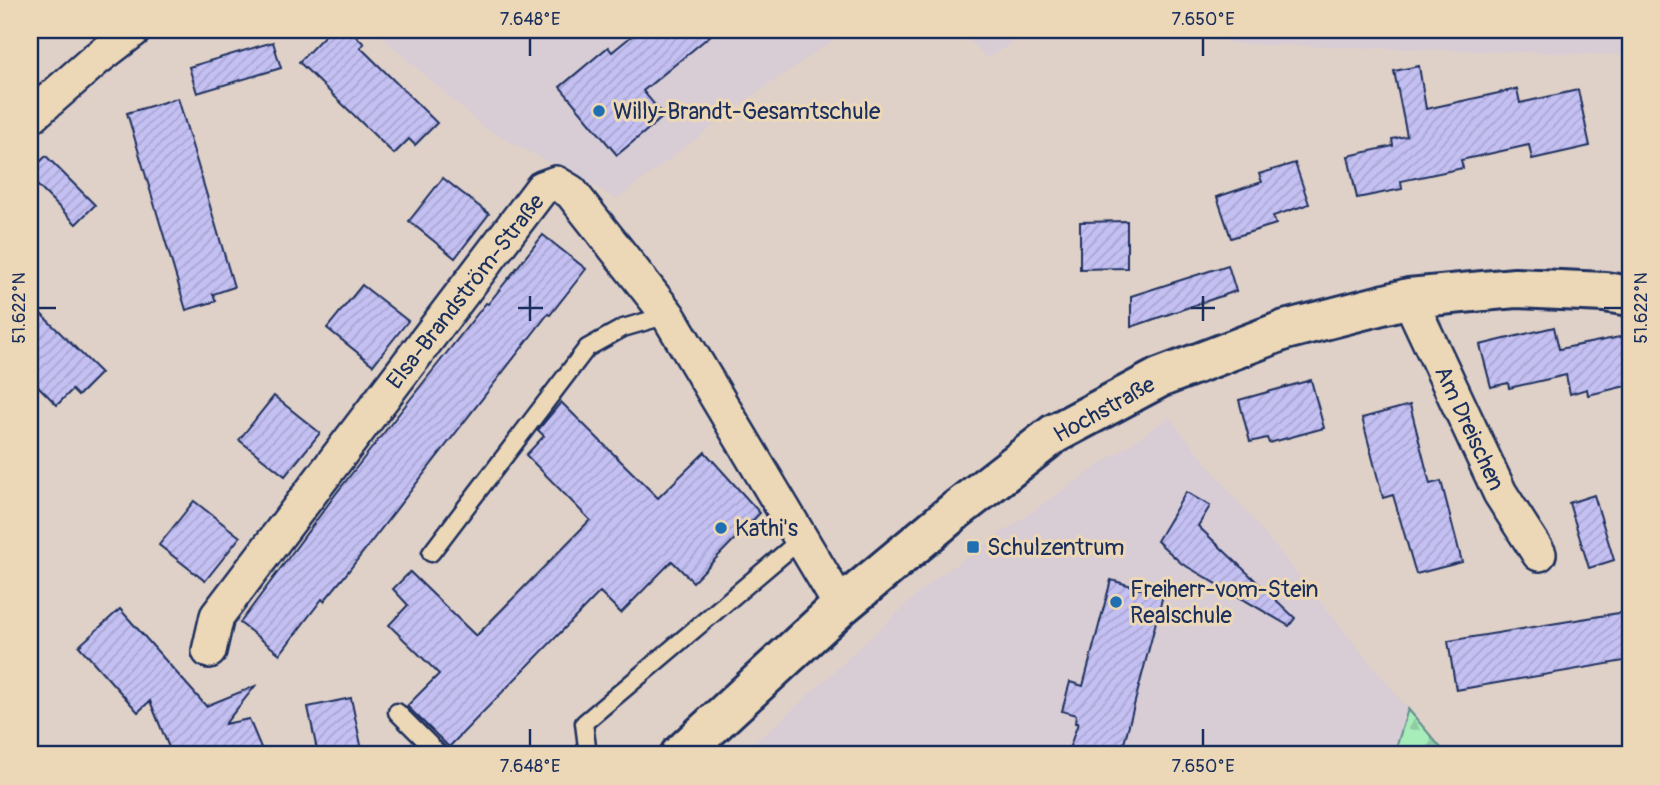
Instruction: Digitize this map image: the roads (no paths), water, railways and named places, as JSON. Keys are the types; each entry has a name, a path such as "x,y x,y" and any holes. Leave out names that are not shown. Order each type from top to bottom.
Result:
{"street":[{"path":"30,117 134,30"},
{"name":"Elsa-Brandström-Straße","path":"209,652 217,616 542,188 556,183 572,192 668,315 841,606"},
{"name":"Hochstraße","path":"680,755 841,606 954,511 1054,434 1172,373 1285,330 1409,298 1516,288 1605,292 1630,296"},
{"name":"Am Dreischen","path":"1409,298 1500,493 1539,554"}],"lane":[{"path":"431,553 587,348 623,328 668,315"},
{"path":"588,755 584,723 800,540"},
{"path":"397,712 440,755"}],"place":[{"name":"Willy-Brandt-Gesamtschule","path":"599,111"},
{"name":"Kathi's","path":"721,528"},
{"name":"Schulzentrum","path":"973,547"},
{"name":"Freiherr-vom-Stein Realschule","path":"1116,602"}]}
